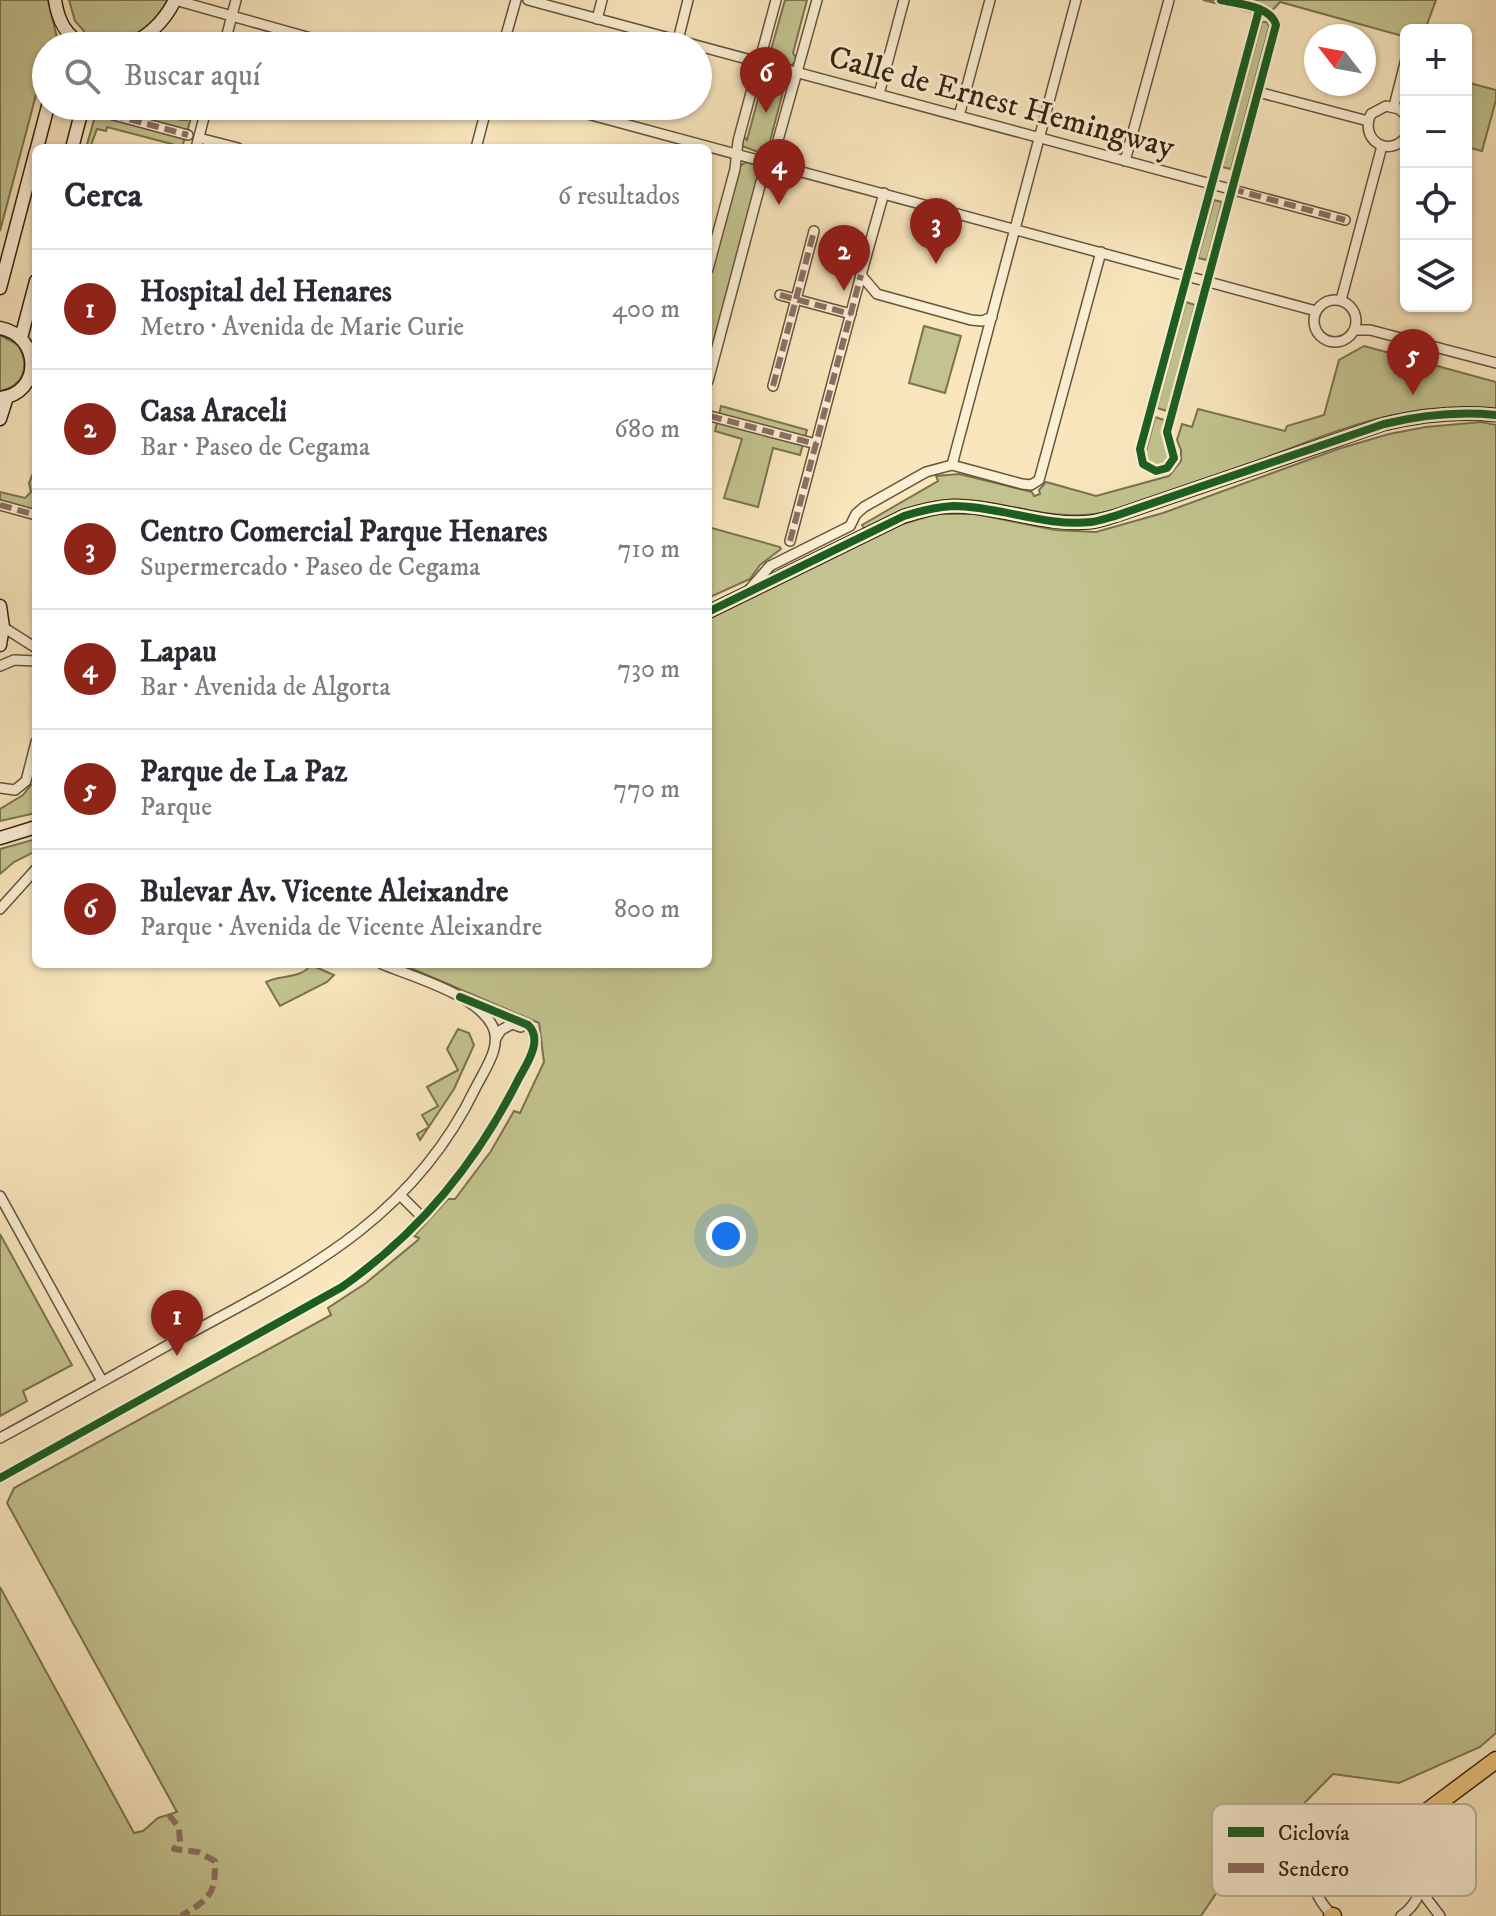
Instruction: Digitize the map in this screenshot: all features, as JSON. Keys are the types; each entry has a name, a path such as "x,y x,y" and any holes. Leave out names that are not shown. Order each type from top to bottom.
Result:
{"highway":[{"path":"1437,1804 1496,1760"}],"street":[{"path":"55,0 59,19 66,31"},
{"path":"152,32 175,0 289,32"},
{"path":"228,32 236,0"},
{"path":"507,32 516,0"},
{"name":"Calle de Ernest Hemingway","path":"528,0 647,32"},
{"path":"597,19 602,0"},
{"path":"680,32 688,0"},
{"path":"712,253 776,0"},
{"path":"712,366 761,182 771,162 817,0"},
{"path":"879,94 904,0"},
{"path":"959,116 990,0"},
{"path":"952,465 1076,0"},
{"path":"1125,161 1169,0"},
{"path":"1221,0 1259,10 1273,16 1276,25 1167,432 1174,458 1167,468 1151,470 1141,461 1140,449 1259,10"},
{"name":"Calle de Ernest Hemingway","path":"712,49 1345,220"},
{"path":"1394,106 1400,82"},
{"path":"1258,92 1368,121"},
{"path":"1400,110 1394,106 1380,107 1368,121 1370,136 1382,146 1394,147 1400,142"},
{"path":"38,144 44,120"},
{"path":"74,144 84,120"},
{"path":"128,120 216,144"},
{"path":"194,140 202,120"},
{"path":"477,144 483,120"},
{"path":"611,120 703,144"},
{"path":"712,146 1316,311"},
{"path":"1341,300 1382,146"},
{"path":"0,288 32,165"},
{"path":"790,541 884,193"},
{"path":"773,386 814,231"},
{"path":"740,597 770,566 850,526 864,507 926,472 952,465 1022,484 1031,485 1039,480 1101,252"},
{"path":"861,275 877,294 971,320 982,321 992,317"},
{"path":"780,295 851,314"},
{"path":"21,338 32,296"},
{"path":"1341,300 1353,309 1356,325 1343,341 1337,342 1325,339 1316,330 1316,311 1327,301 1341,300"},
{"path":"1356,325 1495,361"},
{"path":"0,328 21,338 32,357"},
{"path":"0,419 4,398 31,383"},
{"path":"712,610 904,516 921,511 938,507 969,507 1092,522 1384,424 1427,415 1493,414"},
{"path":"712,417 816,444"},
{"path":"0,505 32,514"},
{"path":"0,606 3,627 0,645"},
{"path":"3,627 32,645"},
{"path":"0,666 14,660 32,661"},
{"path":"5,789 19,787 26,781 32,758"},
{"path":"0,838 32,828"},
{"path":"0,909 32,873"},
{"path":"0,1478 342,1287 371,1267 423,1218 459,1177 501,1115 526,1063 534,1040 533,1029 391,968"},
{"path":"463,999 488,1019 496,1038"},
{"path":"0,1438 304,1272 344,1245 401,1196 447,1137 473,1094 501,1030 512,1024 529,1032 534,1040"},
{"path":"0,1196 102,1381"},
{"path":"401,1196 423,1218"},
{"path":"1317,1896 1333,1916"},
{"path":"1401,1916 1418,1896"},
{"path":"1428,1896 1438,1914"}],"green space":[{"path":"0,0 48,0 56,32 32,32 32,110 0,231"},
{"path":"69,0 168,0 139,32 84,32 75,21"},
{"path":"785,0 807,0 793,53 798,60 790,66 770,62 765,55 766,45 771,50"},
{"path":"1203,0 1436,0 1427,24 1400,24 1400,35 1376,29 1376,24 1359,24 1280,2 1267,16"},
{"path":"1262,22 1267,22 1269,27 1231,169 1222,167"},
{"path":"762,69 788,76 792,81 789,91 785,84 770,141 774,148 766,155 742,146 743,135 747,140 762,84 757,76"},
{"path":"1472,84 1496,90 1482,151 1472,148"},
{"path":"94,120 122,120 185,137 183,144 172,144 107,127 106,131 97,129 91,144 87,144"},
{"path":"140,120 190,120 187,133"},
{"path":"746,162 758,165 761,173 712,353 712,266 739,167"},
{"path":"1214,200 1222,202 1207,260 1198,258"},
{"path":"1186,302 1195,305 1167,411 1157,408"},
{"path":"924,326 961,336 945,393 909,383"},
{"path":"0,335 18,345 24,367 15,384 0,391"},
{"path":"1364,346 1496,382 1496,409 1422,410 1387,416 1313,440 1167,495 1100,513 1065,515 979,501 944,500 914,507 865,529 862,525 938,481 936,476 959,474 1032,492 1034,496 1040,494 1039,490 1046,482 1096,496 1169,476 1181,461 1177,440 1182,424 1192,427 1198,409 1285,431 1287,426 1324,415 1339,360"},
{"path":"721,406 807,430 800,455 773,448 758,507 724,498 742,439 715,431"},
{"path":"1155,417 1164,420 1162,435 1169,455 1160,466 1149,463 1145,455"},
{"path":"1481,422 1496,425 1496,1733 1480,1747 1399,1783 1333,1774 1304,1804 1212,1804 1214,1896 1201,1916 0,1916 0,1587 134,1833 143,1831 158,1818 177,1812 7,1503 14,1488 331,1315 328,1308 366,1283 418,1240 414,1236 448,1199 455,1199 491,1151 514,1111 520,1113 544,1062 539,1023 410,968 712,968 712,617 893,527 936,514 975,514 1055,530 1096,532 1163,513 1338,449 1426,427"},
{"path":"32,476 32,511 0,502 0,492 25,498 31,492 29,483"},
{"path":"712,528 780,547 750,579 712,596"},
{"path":"31,785 32,814 0,821 0,809 23,795"},
{"path":"32,840 32,853 0,874 0,849"},
{"path":"318,968 334,975 327,982 280,1006 266,982"},
{"path":"458,1029 469,1033 474,1045 454,1089 429,1127 422,1115 438,1106 427,1087 458,1070 447,1049"},
{"path":"428,1127 420,1140 417,1134"},
{"path":"0,1234 72,1365 23,1391 27,1401 0,1416"}],"marked path":[{"path":"132,120 188,135"},
{"path":"1232,189 1345,220"},
{"path":"773,386 814,231"},
{"path":"790,541 861,275"},
{"path":"780,295 851,314"},
{"path":"712,417 816,444"},
{"path":"0,505 32,514"},
{"path":"169,1815 179,1828 180,1842 174,1849 198,1852 215,1861 214,1882 209,1895 181,1916"}],"cycle path":[{"path":"1221,0 1261,10 1276,25 1167,432 1174,458 1167,468 1156,471 1143,464 1140,449 1259,10"},
{"path":"712,610 904,516 922,511 953,506 970,507 1056,522 1094,522 1384,424 1440,415 1496,415"},
{"path":"0,1478 342,1287 396,1244 420,1220 484,1140 502,1111 534,1045 528,1025 460,997"}],"place":[{"name":"Bulevar Av. Vicente Aleixandre","path":"766,113"},
{"name":"Lapau","path":"779,205"},
{"name":"Centro Comercial Parque Henares","path":"936,264"},
{"name":"Casa Araceli","path":"844,291"},
{"name":"Parque de La Paz","path":"1413,395"},
{"name":"Hospital del Henares","path":"177,1356"}]}
